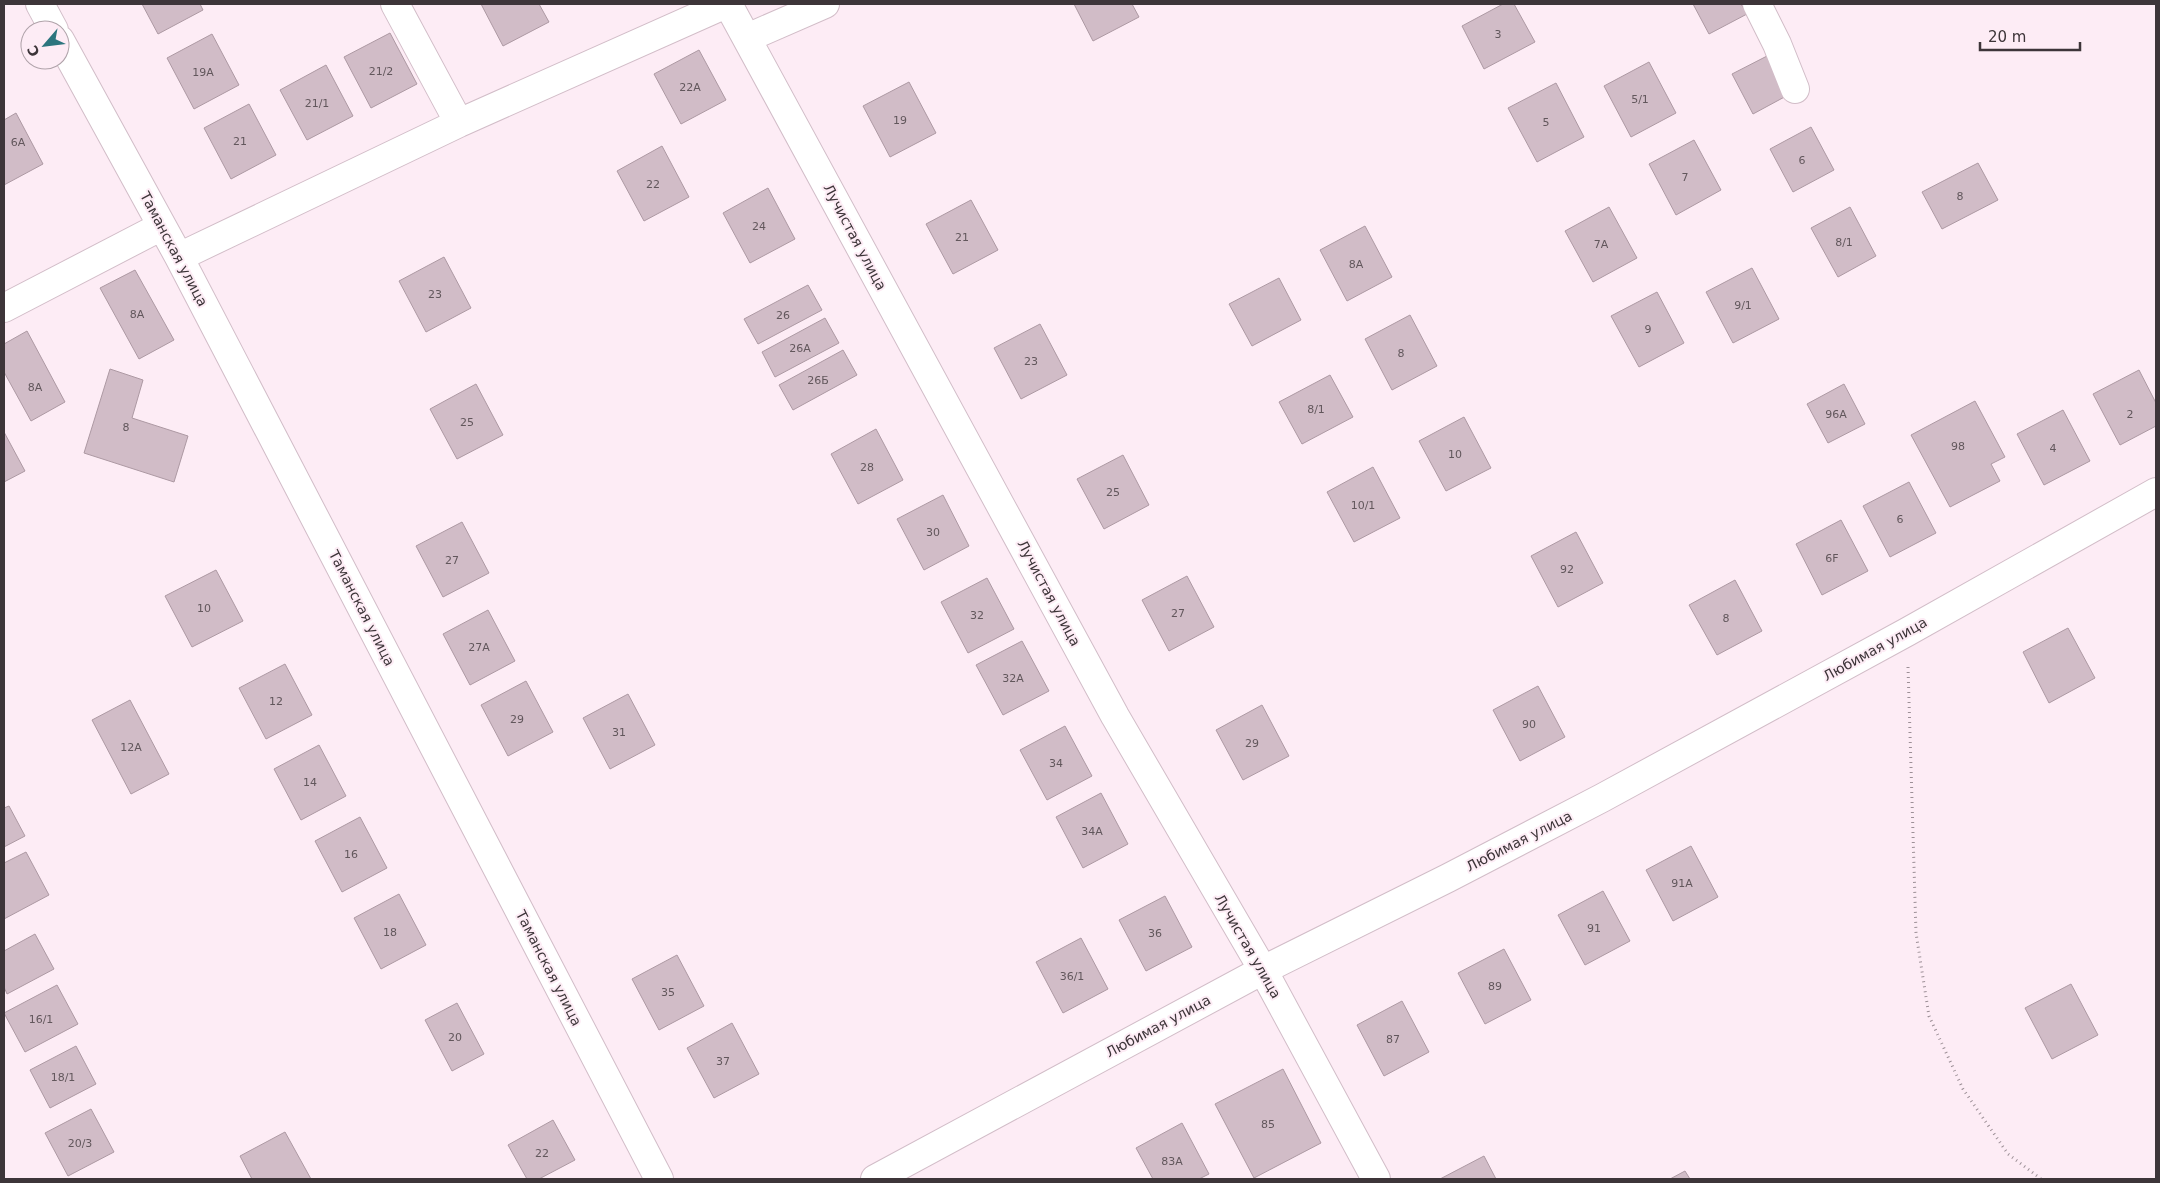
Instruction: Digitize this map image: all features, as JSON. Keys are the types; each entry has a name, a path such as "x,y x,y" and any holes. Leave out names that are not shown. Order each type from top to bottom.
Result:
{"street":[{"path":"40,4 49,20"},
{"path":"395,4 459,123"},
{"path":"180,257 459,123 727,4"},
{"name":"Лучистая улица","path":"727,4 1115,716 1262,970 1376,1179"},
{"path":"747,38 825,4"},
{"path":"1757,4 1777,44 1795,89"},
{"name":"Таманская улица","path":"70,58 180,257 659,1179"},
{"path":"4,308 162,226"},
{"name":"Любимая улица","path":"875,1179 1262,970 1594,802 1907,632 2156,492"}],"path":[{"path":"1907,632 1916,933 1929,1016 1969,1097 2008,1154 2041,1179"}],"building":[{"path":"142,4 200,4 203,10 158,34"},
{"path":"481,4 539,4 549,22 503,46"},
{"path":"1074,4 1132,4 1139,17 1093,41"},
{"path":"1503,4 1514,4 1535,42 1484,69 1462,26"},
{"path":"1693,4 1741,4 1747,14 1709,34"},
{"path":"390,33 417,84 371,108 344,57"},
{"path":"212,34 239,85 194,109 167,58"},
{"path":"699,50 726,100 681,124 654,74"},
{"path":"1769,55 1790,94 1753,114 1732,74"},
{"path":"1649,62 1676,113 1631,137 1604,86"},
{"path":"326,65 353,116 307,140 280,90"},
{"path":"909,82 936,133 890,157 863,106"},
{"path":"1556,83 1584,137 1537,162 1508,108"},
{"path":"249,104 276,155 231,179 204,128"},
{"path":"16,113 43,164 4,185 4,120"},
{"path":"1811,127 1834,170 1793,192 1770,149"},
{"path":"1694,140 1721,190 1676,215 1649,164"},
{"path":"662,146 689,197 644,221 617,171"},
{"path":"1978,163 1998,200 1942,229 1922,192"},
{"path":"768,188 795,239 750,263 723,213"},
{"path":"971,200 998,250 953,274 926,224"},
{"path":"1609,207 1637,258 1593,282 1565,231"},
{"path":"1850,207 1876,256 1838,277 1811,228"},
{"path":"1365,226 1392,277 1347,301 1320,250"},
{"path":"444,257 471,308 426,332 399,281"},
{"path":"1752,268 1779,319 1733,343 1706,292"},
{"path":"135,270 174,340 139,359 100,288"},
{"path":"1279,278 1301,320 1252,346 1229,304"},
{"path":"808,285 822,310 758,344 744,319"},
{"path":"1657,292 1684,343 1639,367 1611,316"},
{"path":"1410,315 1437,366 1392,390 1365,339"},
{"path":"825,318 839,343 775,377 762,352"},
{"path":"1040,324 1067,375 1021,399 994,348"},
{"path":"27,331 65,402 31,421 4,372 4,344"},
{"path":"843,350 857,375 793,410 779,385"},
{"path":"110,369 143,380 132,418 188,436 174,482 84,453"},
{"path":"2139,370 2156,403 2156,426 2120,445 2093,394"},
{"path":"1330,375 1353,417 1302,444 1279,402"},
{"path":"476,384 503,435 457,459 430,409"},
{"path":"1844,384 1865,424 1828,443 1807,404"},
{"path":"1975,401 2005,457 1991,464 2000,481 1950,507 1911,435"},
{"path":"2063,410 2090,461 2044,485 2017,434"},
{"path":"1464,417 1491,468 1446,491 1419,441"},
{"path":"876,429 903,480 858,504 831,454"},
{"path":"4,432 25,471 4,482"},
{"path":"1123,455 1149,505 1104,529 1077,479"},
{"path":"1373,467 1400,518 1354,542 1327,492"},
{"path":"1909,482 1936,533 1890,557 1863,506"},
{"path":"943,495 969,546 924,570 897,519"},
{"path":"1841,520 1868,571 1822,595 1796,544"},
{"path":"462,522 489,573 443,597 416,546"},
{"path":"1576,532 1603,583 1558,607 1531,556"},
{"path":"216,570 243,621 192,647 165,596"},
{"path":"1187,576 1214,627 1169,651 1142,600"},
{"path":"987,578 1014,629 968,653 941,602"},
{"path":"1735,580 1762,631 1717,655 1689,605"},
{"path":"488,610 515,661 470,685 443,634"},
{"path":"2068,628 2095,678 2049,703 2023,652"},
{"path":"1022,641 1049,691 1003,715 976,665"},
{"path":"285,664 312,715 266,739 239,688"},
{"path":"526,681 553,732 508,756 481,705"},
{"path":"1538,686 1565,737 1520,761 1493,710"},
{"path":"628,694 655,745 610,769 583,718"},
{"path":"130,700 169,774 131,794 92,720"},
{"path":"1262,705 1289,756 1243,780 1216,730"},
{"path":"1065,726 1092,776 1047,800 1020,750"},
{"path":"319,745 346,796 301,820 274,769"},
{"path":"1101,793 1128,844 1083,868 1056,817"},
{"path":"9,806 25,836 4,847 4,808"},
{"path":"360,817 387,868 342,892 315,841"},
{"path":"1691,846 1718,897 1673,921 1646,870"},
{"path":"26,852 49,895 4,919 4,863"},
{"path":"1603,891 1630,941 1585,965 1558,915"},
{"path":"399,894 426,945 381,969 354,918"},
{"path":"1165,896 1192,947 1146,971 1119,920"},
{"path":"35,934 54,969 7,994 4,987 4,951"},
{"path":"1081,938 1108,989 1063,1013 1036,962"},
{"path":"1504,949 1531,1000 1485,1024 1458,973"},
{"path":"677,955 704,1006 659,1030 632,979"},
{"path":"2071,984 2098,1035 2052,1059 2025,1008"},
{"path":"57,985 78,1024 25,1052 4,1013"},
{"path":"1402,1001 1429,1052 1384,1076 1357,1025"},
{"path":"457,1003 484,1054 452,1071 425,1020"},
{"path":"732,1023 759,1074 714,1098 687,1048"},
{"path":"76,1046 96,1084 50,1108 30,1070"},
{"path":"1283,1069 1321,1143 1254,1178 1215,1104"},
{"path":"91,1109 114,1152 68,1176 45,1133"},
{"path":"553,1120 575,1160 539,1179 527,1179 508,1145"},
{"path":"1182,1123 1209,1174 1199,1179 1153,1179 1136,1148"},
{"path":"285,1132 311,1179 252,1179 240,1156"},
{"path":"1484,1156 1496,1179 1440,1179"},
{"path":"1685,1171 1690,1179 1670,1179"}]}
